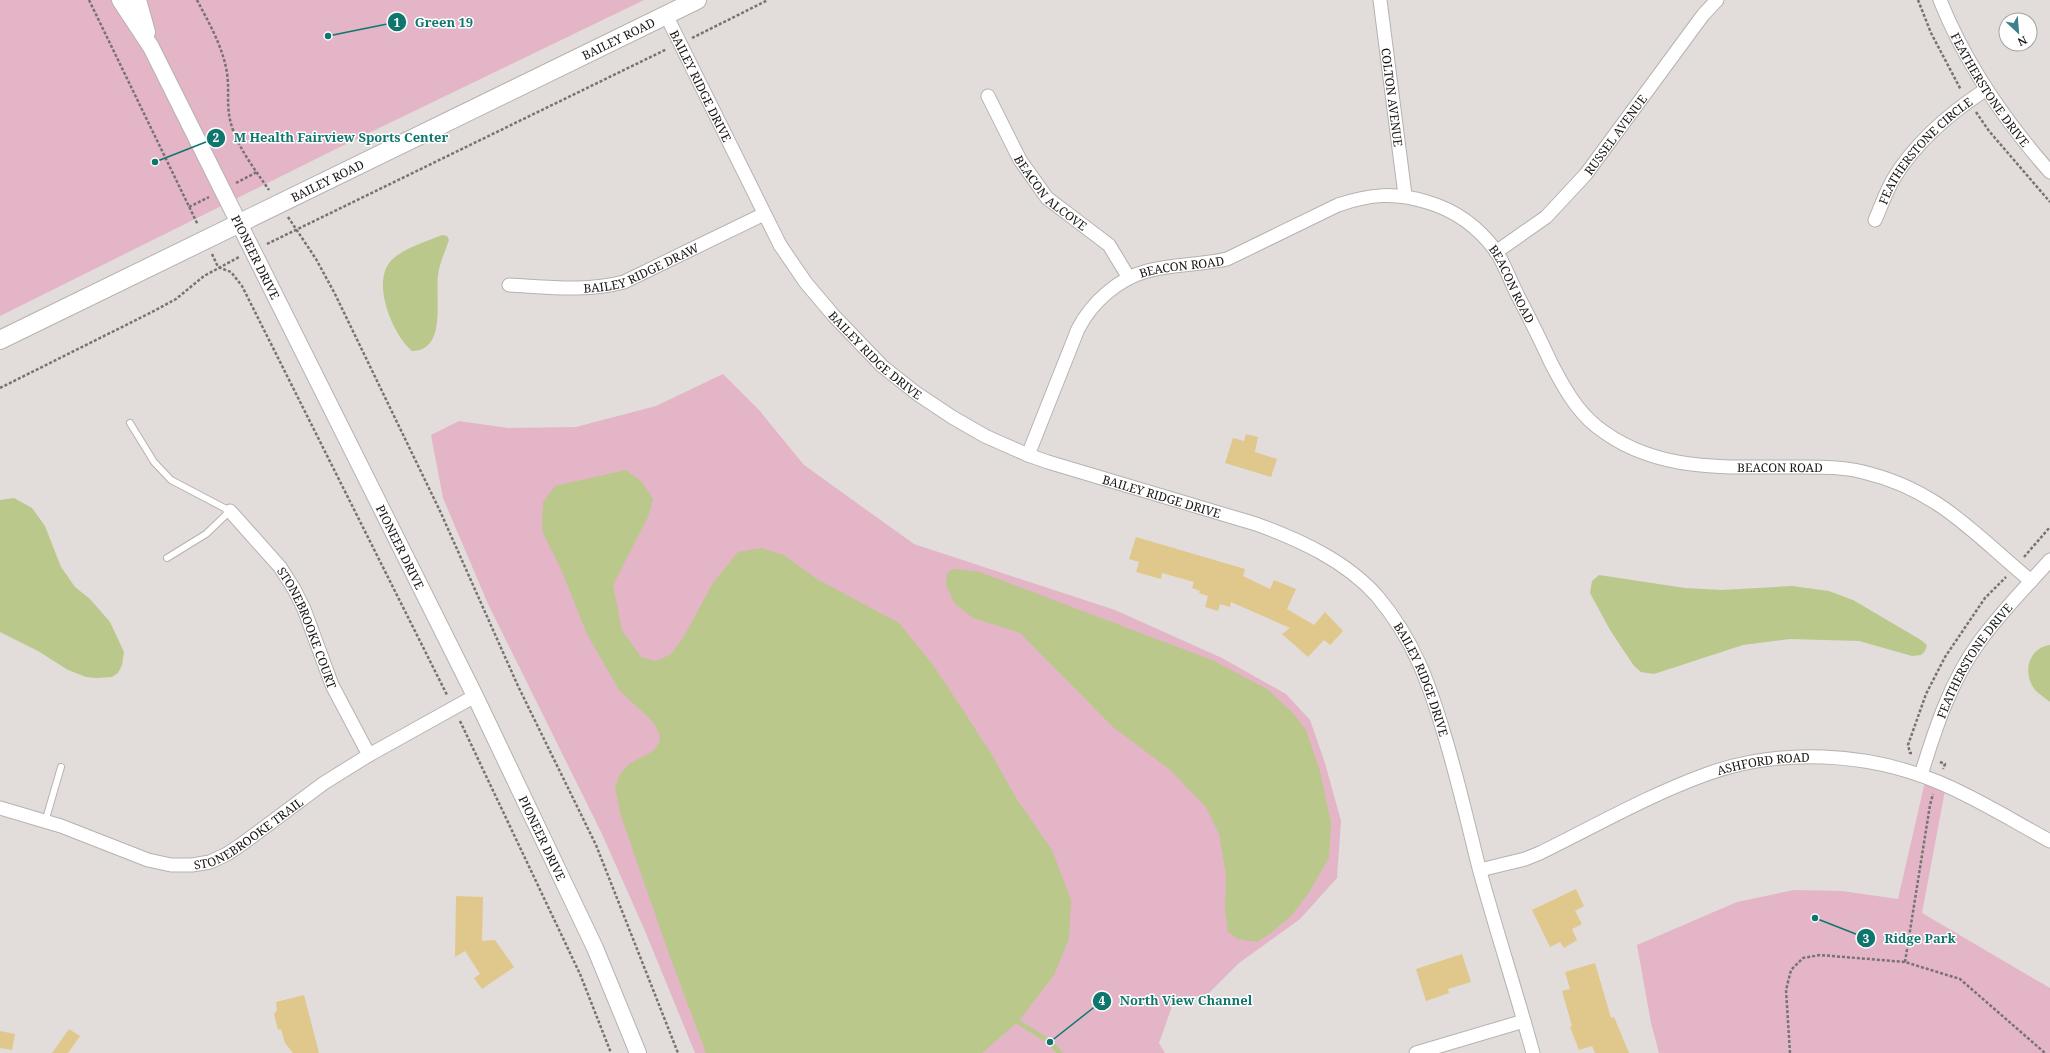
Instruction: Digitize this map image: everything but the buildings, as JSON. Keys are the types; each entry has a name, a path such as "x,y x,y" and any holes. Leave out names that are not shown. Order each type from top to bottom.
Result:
{"main road":[{"name":"BAILEY ROAD","path":"0,340 239,222 697,0"}],"street":[{"name":"PIONEER DRIVE","path":"120,0 151,47 475,696 595,948 638,1053"},
{"name":"PIONEER DRIVE","path":"138,0 151,47"},
{"name":"COLTON AVENUE","path":"1380,0 1405,195"},
{"name":"RUSSEL AVENUE","path":"1496,252 1546,217 1586,174 1703,15 1717,0"},
{"name":"FEATHERSTONE DRIVE","path":"1940,0 1966,57 1985,90 2013,128 2050,172"},
{"name":"BAILEY RIDGE DRIVE","path":"666,15 780,245 806,283 834,316 882,366 916,393 952,417 985,436 1048,462 1256,524 1287,535 1324,554 1352,574 1376,595 1414,650 1428,682 1454,769 1480,870 1533,1053"},
{"name":"FEATHERSTONE CIRCLE","path":"1875,220 1894,179 1926,137 1945,120 1985,90"},
{"name":"BEACON ALCOVE","path":"988,96 1020,160 1046,198 1109,245 1129,278"},
{"name":"BEACON ROAD","path":"1028,455 1085,317 1101,298 1129,278 1147,271 1208,264 1227,259 1338,205 1355,199 1405,195 1437,205 1460,216 1478,232 1496,252 1562,386 1594,425 1614,439 1638,452 1664,460 1693,465 1831,468 1862,472 1896,482 1928,497 1957,516 2031,581"},
{"name":"BAILEY RIDGE DRAW","path":"510,285 578,289 604,287 624,282 764,214"},
{"name":"STONEBROOKE COURT","path":"230,511 280,567 294,589 304,610 332,685 369,755"},
{"name":"FEATHERSTONE DRIVE","path":"1921,775 1949,695 1964,667 1980,641 2050,560"},
{"name":"STONEBROOKE TRAIL","path":"0,808 98,840 148,860 171,865 192,865 210,862 227,854 242,844 324,783 369,755 475,696"},
{"name":"ASHFORD ROAD","path":"1480,870 1525,859 1671,788 1708,774 1742,765 1777,759 1815,757 1850,758 1888,765 1921,775 1966,794 2050,841"},
{"path":"1416,1053 1524,1021"}],"lane":[{"path":"130,423 154,462 171,480 230,511 206,534 167,558"},
{"path":"45,822 61,767"}],"path":[{"path":"89,0 189,206"},
{"path":"197,0 223,54 228,74 228,112 233,131 257,172"},
{"path":"699,34 768,0"},
{"path":"654,56 296,230 316,259 335,294 440,511 518,686 596,845 678,1053"},
{"path":"0,388 176,299 204,276 218,267 231,272 242,286 445,691"},
{"path":"462,725 580,974 611,1053"},
{"path":"1790,1053 1786,990 1791,970 1804,958 1820,955 1905,962 1960,979 2045,1053"}],"shaded area":[{"path":"0,0 644,0 342,146 0,316"},
{"path":"442,235 447,236 449,240 439,272 437,286 438,310 435,333 430,343 423,349 412,351 404,343 391,319 383,291 383,278 387,266 400,253"},
{"path":"723,374 759,410 804,465 914,544 1115,610 1222,658 1286,694 1310,720 1325,763 1341,821 1337,878 1300,919 1239,963 1207,995 1175,998 1159,1043 1165,1053 695,1053 645,931 602,834 488,604 443,498 431,435 459,421 508,428 576,427 656,406"},
{"path":"626,470 642,482 653,499 648,517 613,585 622,630 641,657 657,661 671,654 683,638 713,583 738,552 761,548 784,555 817,579 899,623 933,665 992,755 1016,798 1052,850 1071,900 1069,939 1054,975 1018,1022 982,1053 706,1053 670,957 621,816 615,787 620,774 629,764 653,751 660,741 659,733 653,722 619,690 587,634 560,567 542,531 543,502 555,486"},
{"path":"14,498 32,508 45,526 61,567 75,587 90,599 110,622 124,652 122,665 118,673 112,677 86,677 68,670 38,651 0,632 0,500"},
{"path":"957,569 980,572 1212,660 1267,689 1293,713 1306,730 1320,771 1331,823 1329,858 1308,894 1291,916 1271,933 1257,942 1238,939 1228,932 1225,912 1226,875 1219,834 1206,807 1169,769 1113,727 1020,633 973,618 955,604 946,585 947,574 950,570"},
{"path":"1599,575 1685,588 1722,590 1792,586 1829,591 1853,600 1927,645 1925,651 1921,655 1912,656 1859,641 1790,639 1743,645 1654,674 1641,672 1634,666 1610,630 1590,593 1592,581"},
{"path":"2050,645 2050,702 2035,690 2031,683 2028,669 2032,656 2043,647"},
{"path":"1926,777 1946,785 1922,913 2050,988 2050,1053 1659,1053 1651,1023 1637,945 1737,902 1794,890 1842,891 1898,899"}],"waterway":[{"path":"1018,1022 1050,1042 1060,1053"}],"place":[{"name":"Green 19","path":"328,36"},
{"name":"M Health Fairview Sports Center","path":"155,162"},
{"name":"Ridge Park","path":"1815,918"},
{"name":"North View Channel","path":"1050,1042"}]}
